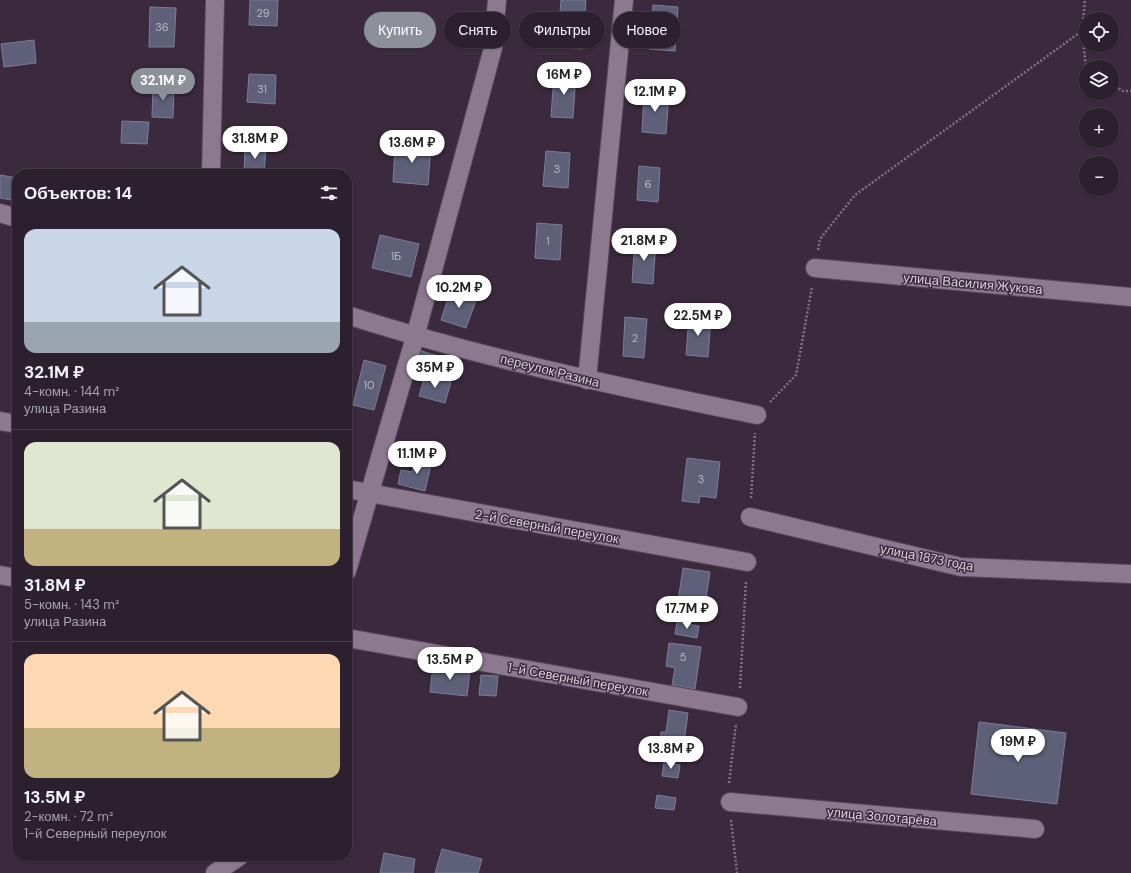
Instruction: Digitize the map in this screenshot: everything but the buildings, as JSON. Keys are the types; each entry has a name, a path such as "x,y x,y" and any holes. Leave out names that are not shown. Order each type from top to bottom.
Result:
{"street":[{"path":"211,169 215,0"},
{"path":"352,553 415,337 493,48 497,0"},
{"path":"587,380 624,0"},
{"path":"0,213 12,217"},
{"name":"улица Василия Жукова","path":"815,268 1131,297"},
{"name":"переулок Разина","path":"352,317 415,337 587,380 757,415"},
{"path":"0,421 12,423"},
{"name":"2-й Северный переулок","path":"352,490 747,562"},
{"name":"улица 1873 года","path":"750,517 962,567 1131,574"},
{"path":"0,575 12,577"},
{"name":"1-й Северный переулок","path":"352,639 738,707"},
{"name":"улица Золотарёва","path":"730,802 1035,829"},
{"path":"215,873 233,861"}],"path":[{"path":"1084,12 1085,0"},
{"path":"750,517 757,415 796,375 820,239 855,195 1079,32"},
{"path":"1119,88 1123,91 1131,91"},
{"path":"738,873 728,786 742,669 747,562"}]}
